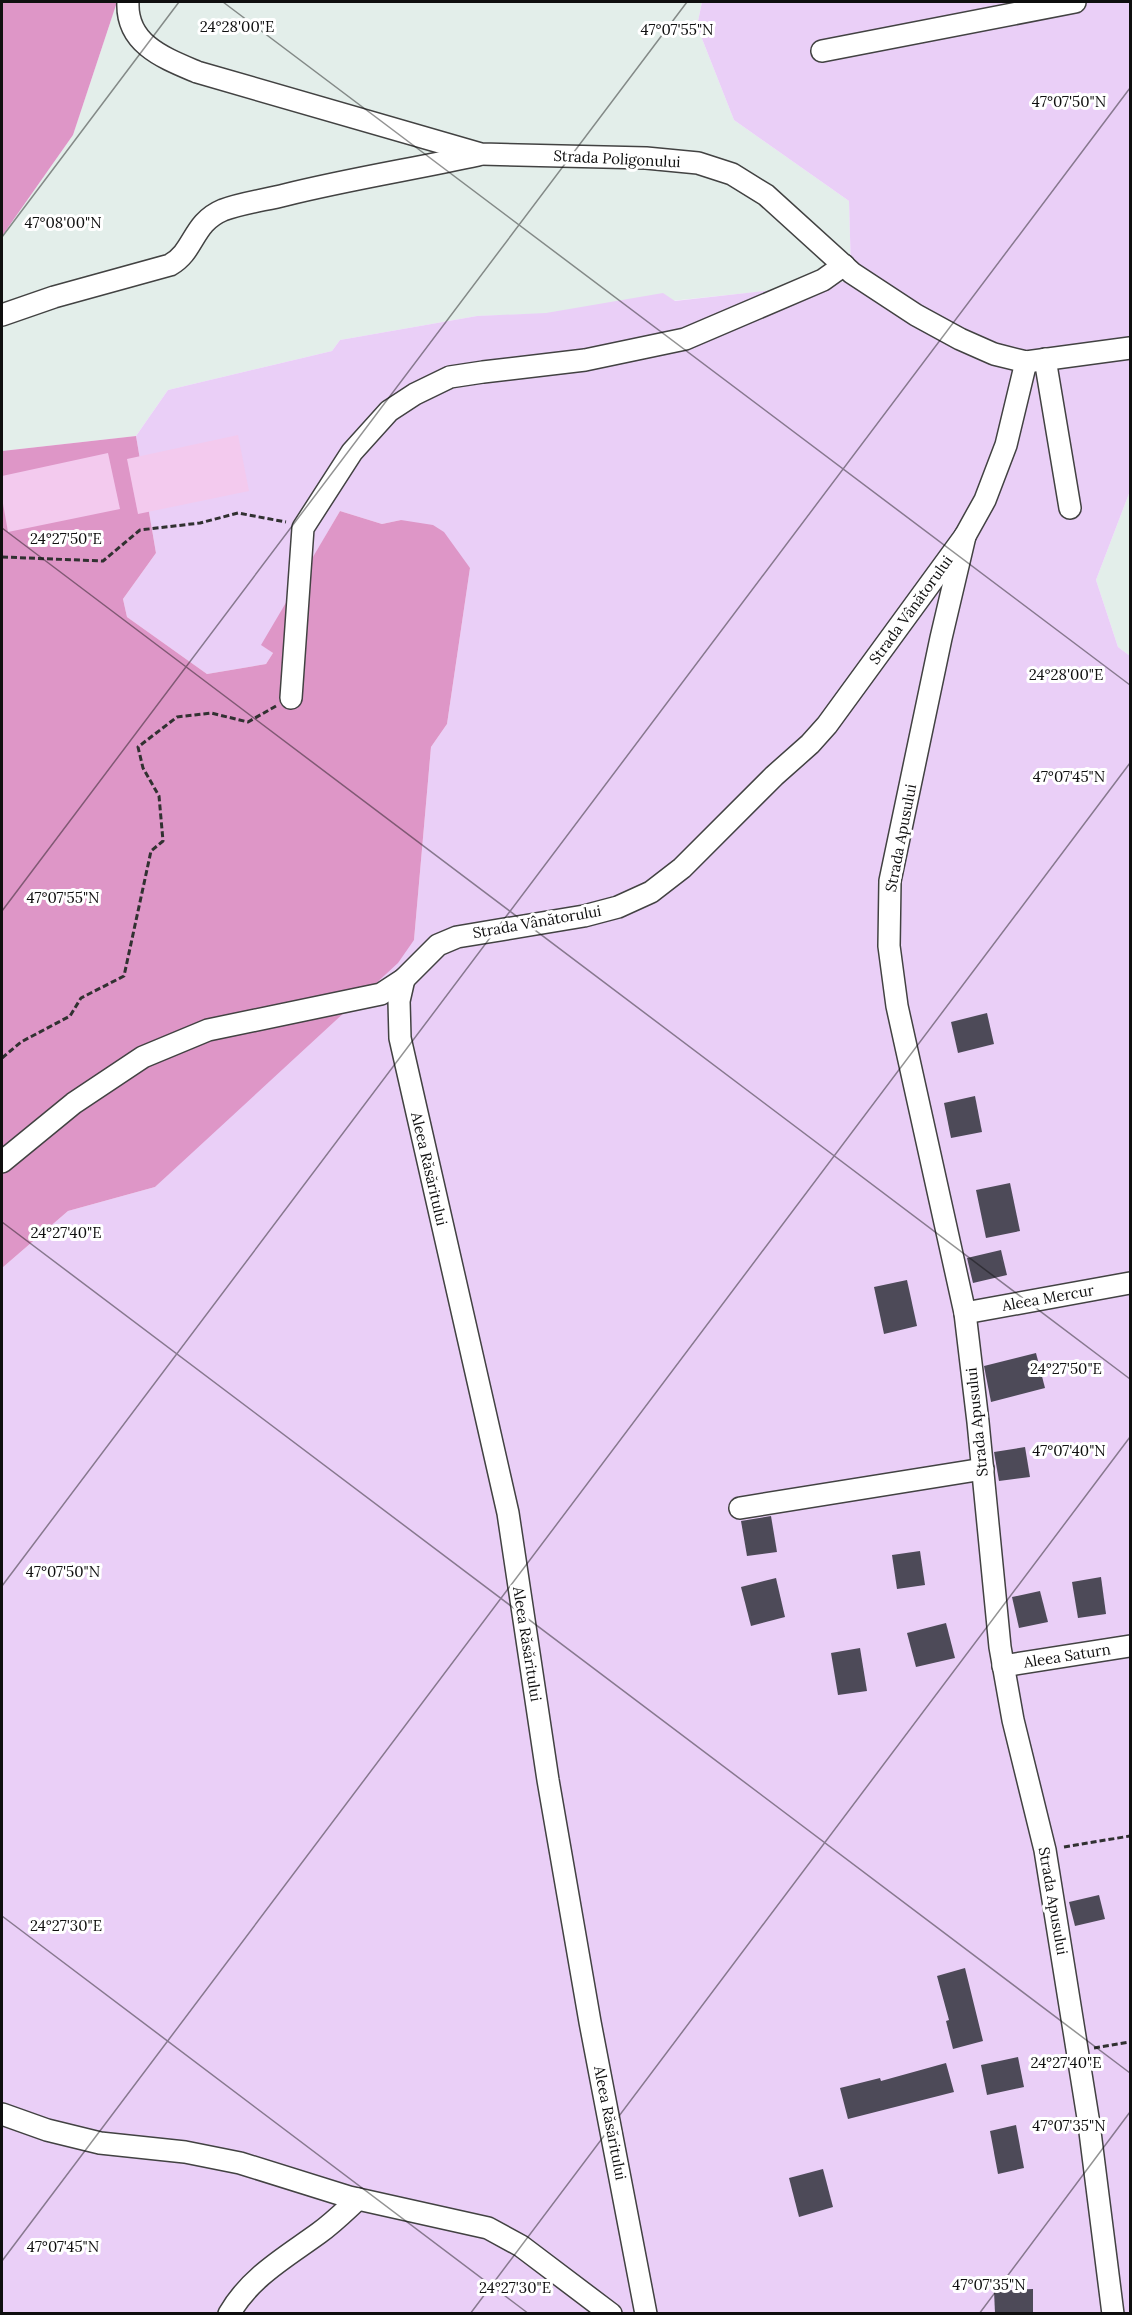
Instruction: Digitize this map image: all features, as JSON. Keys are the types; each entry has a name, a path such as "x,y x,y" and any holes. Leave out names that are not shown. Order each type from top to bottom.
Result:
{"street":[{"name":"Strada Poligonului","path":"128,2 134,32 146,47 197,72 481,154 646,158 698,163 732,174 766,195 852,273 916,315 994,354 1036,360 1131,348"},
{"path":"822,51 1075,2"},
{"path":"2,315 54,297 170,264 180,259 194,234 207,218 224,210 328,185 481,154"},
{"path":"291,698 303,528 352,452 389,411 415,394 450,377 585,360 685,339 823,280 844,265"},
{"path":"1036,360 1070,508"},
{"name":"Strada Vânătorului","path":"2,1162 74,1103 143,1057 208,1030 381,994 404,979 438,945 457,936 584,916 618,907 651,892 682,868 827,725 965,536 985,500 999,467 1036,360"},
{"name":"Strada Apusului","path":"965,536 890,881 888,946 902,1029 965,1313 1003,1666 1013,1720 1046,1850 1089,2124 1113,2313"},
{"name":"Aleea Răsăritului","path":"404,979 399,1001 400,1038 508,1513 548,1780 590,2022 646,2313"},
{"name":"Aleea Mercur","path":"965,1313 1131,1283"},
{"path":"740,1508 983,1470"},
{"name":"Aleea Saturn","path":"1003,1666 1131,1646"},
{"path":"2,2114 47,2130 100,2143 184,2152 240,2163 358,2199 488,2228 521,2246 611,2313"},
{"path":"229,2313 236,2301 255,2281 337,2220 358,2199"}],"path":[{"path":"2,557 103,561 140,530 200,523 238,513 286,522 303,528"},
{"path":"2,1058 21,1042 70,1016 81,998 124,976 151,851 163,841 159,796 143,768 138,747 177,717 212,713 248,722 291,698"},
{"path":"1046,1850 1131,1836"},
{"path":"1078,2051 1131,2042"}],"shaded area":[{"path":"2,2 117,2 73,135 2,236"},
{"path":"117,2 702,2 697,26 734,120 849,201 851,271 843,283 546,314 477,316 340,340 332,351 168,390 136,436 2,451 2,236 73,135"},
{"path":"702,2 1130,2 1130,491 1096,580 1118,647 1130,656 1130,2313 2,2313 2,1268 68,1211 155,1187 414,940 431,747 447,724 470,568 401,520 382,524 340,511 262,645 273,653 266,664 207,674 127,617 123,599 156,553 136,436 168,390 332,351 340,340 477,316 546,313 663,293 675,301 843,282 851,271 849,201 734,120 697,26"},
{"path":"238,435 249,491 138,514 127,459"},
{"path":"136,436 156,553 123,599 127,617 207,674 266,664 273,653 261,645 340,511 382,524 401,520 433,525 444,532 470,568 447,724 431,747 414,940 398,963 155,1187 68,1211 2,1268 2,451"},
{"path":"108,453 120,509 8,532 2,498 2,476"},
{"path":"1130,491 1130,656 1118,647 1096,580"}],"building":[{"path":"987,1013 994,1044 958,1053 951,1022"},
{"path":"975,1096 982,1132 951,1138 944,1103"},
{"path":"1010,1183 1020,1231 986,1238 976,1190"},
{"path":"1001,1250 1007,1275 973,1283 967,1258"},
{"path":"907,1280 917,1326 884,1334 874,1287"},
{"path":"1036,1353 1045,1388 991,1402 984,1366"},
{"path":"1025,1447 1030,1477 999,1481 994,1452"},
{"path":"771,1516 777,1552 747,1556 741,1521"},
{"path":"920,1551 925,1585 897,1589 892,1555"},
{"path":"1101,1577 1106,1614 1078,1618 1072,1582"},
{"path":"776,1578 785,1617 751,1626 741,1587"},
{"path":"1040,1591 1048,1622 1019,1628 1012,1597"},
{"path":"946,1623 955,1658 916,1667 907,1633"},
{"path":"860,1648 867,1691 838,1695 831,1653"},
{"path":"1099,1895 1105,1919 1075,1926 1069,1902"},
{"path":"965,1968 983,2041 953,2049 946,2021 949,2020 937,1976"},
{"path":"1018,2057 1024,2087 987,2095 981,2065"},
{"path":"946,2063 954,2092 848,2119 840,2088 880,2078 881,2081"},
{"path":"1016,2125 1024,2168 998,2174 990,2131"},
{"path":"823,2169 833,2207 799,2217 789,2178"},
{"path":"1033,2289 1033,2313 995,2313 994,2291"}]}
